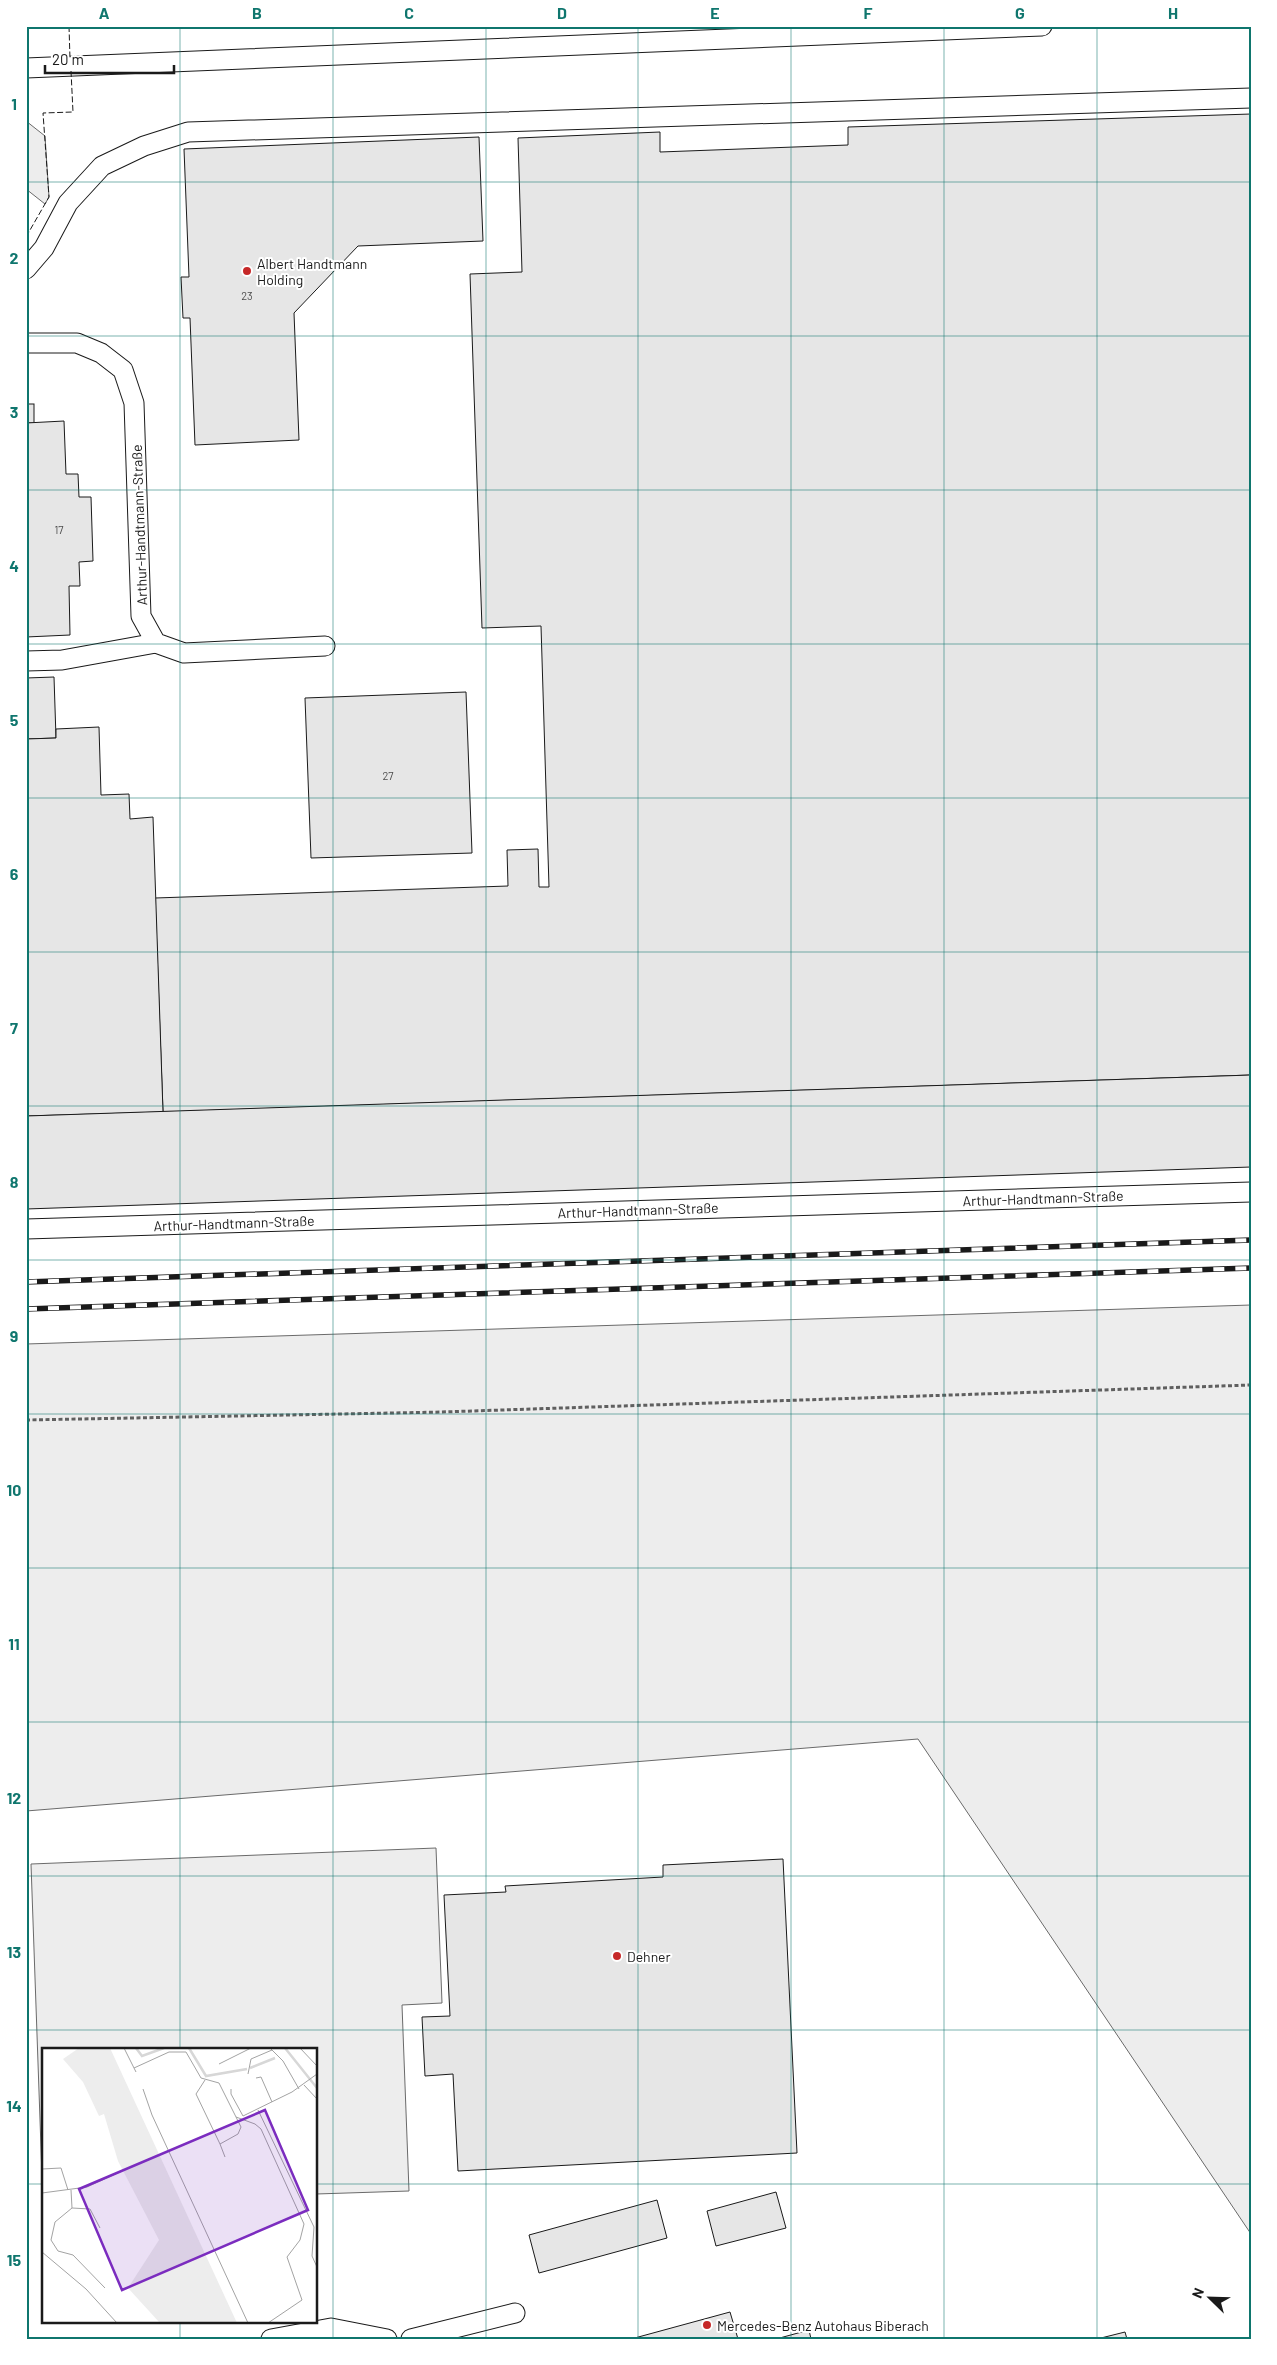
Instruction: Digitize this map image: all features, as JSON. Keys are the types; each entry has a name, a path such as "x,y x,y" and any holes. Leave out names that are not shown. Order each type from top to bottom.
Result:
{"lane":[{"path":"26,68 1042,26"},
{"path":"26,269 44,248 68,203 102,166 144,146 188,132 1251,98"},
{"name":"Arthur-Handtmann-Straße","path":"26,343 77,343 101,353 123,370 134,403 142,616 156,643"},
{"path":"26,661 62,660 156,643 184,653 325,646"},
{"name":"Arthur-Handtmann-Straße","path":"26,1229 1251,1192"},
{"path":"411,2339 515,2313"},
{"path":"271,2339 332,2328 387,2339"}],"path":[{"path":"26,1420 452,1412 1251,1385"}],"shaded area":[{"path":"26,121 45,136 49,197 45,204 26,189"},
{"path":"1251,1305 1251,2234 918,1739 26,1811 26,1344"},
{"path":"436,1848 442,2003 402,2005 409,2191 318,2194 318,2048 42,2048 42,2177 31,1864"}],"building":[{"path":"1251,114 1251,1075 163,1112 155,898 508,886 507,850 538,849 539,887 549,887 541,626 482,628 470,274 522,272 518,138 660,132 660,152 848,145 848,127"},
{"path":"479,137 483,241 358,246 294,313 299,440 195,445 190,318 183,318 181,277 189,277 184,149"},
{"path":"26,404 34,404 34,423 26,423"},
{"path":"64,421 66,474 78,474 79,497 91,497 93,561 79,562 80,586 69,586 70,635 26,637 26,423"},
{"path":"54,677 56,738 26,739 26,678"},
{"path":"466,692 472,853 311,858 305,698"},
{"path":"99,727 101,795 129,794 130,819 153,817 163,1112 26,1116 26,739 56,738 56,729"},
{"path":"1251,1075 1251,1167 26,1209 26,1116"},
{"name":"Dehner","path":"783,1859 797,2153 458,2171 453,2074 425,2076 422,2017 450,2016 444,1895 506,1892 505,1886 663,1877 663,1865"},
{"path":"776,2192 786,2228 716,2246 707,2211"},
{"path":"657,2200 667,2238 539,2273 529,2235"},
{"name":"Mercedes-Benz Autohaus Biberach","path":"730,2312 738,2339 631,2339"},
{"name":"Mercedes-Benz Autohaus Biberach","path":"809,2330 811,2339 776,2339"},
{"path":"1125,2332 1127,2339 1097,2339"}],"railway":[{"path":"26,1282 1251,1240"},
{"path":"26,1309 1251,1268"}],"fence":[{"path":"69,26 70,59"},
{"path":"26,237 49,197 43,113 73,112 71,71"}],"place":[{"name":"Albert Handtmann Holding","path":"247,271"},
{"name":"Dehner","path":"617,1956"},
{"name":"Mercedes-Benz Autohaus Biberach","path":"707,2325"}]}
